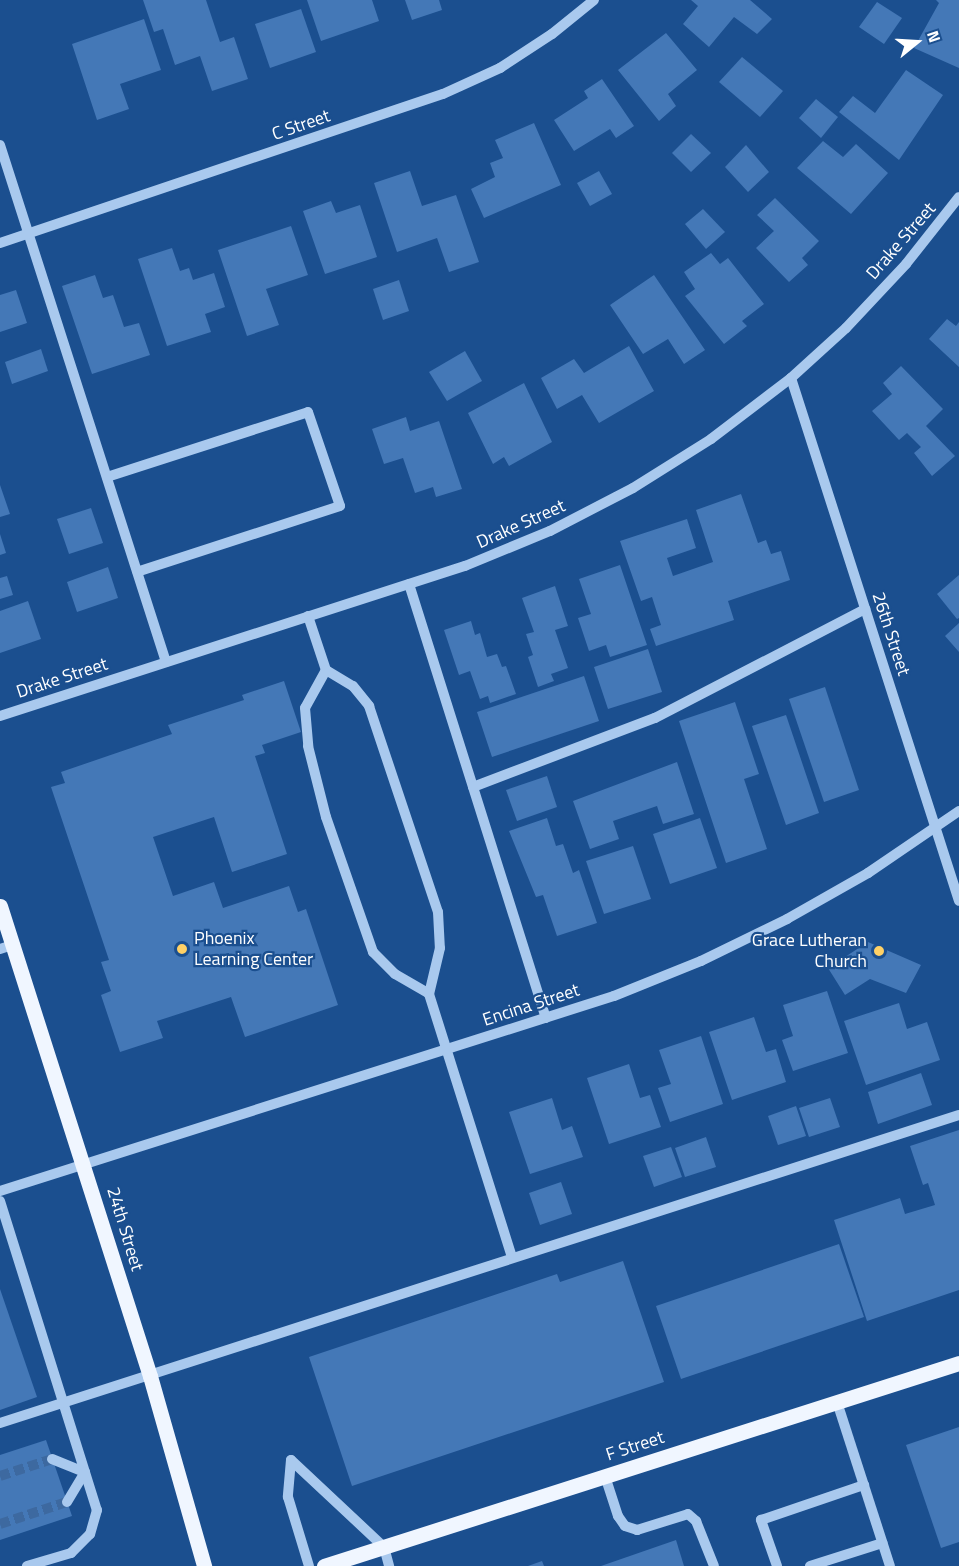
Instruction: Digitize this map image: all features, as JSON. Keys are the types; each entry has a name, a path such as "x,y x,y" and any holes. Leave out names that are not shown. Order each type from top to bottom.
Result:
{"main road":[{"name":"24th Street","path":"0,906 6,947 85,1165 150,1376 204,1566"},
{"name":"F Street","path":"324,1566 959,1362"}],"street":[{"name":"C Street","path":"0,243 443,94 500,68 552,34 594,0"},
{"path":"0,145 166,662"},
{"name":"Drake Street","path":"0,716 465,566 550,531 633,488 711,439 791,378 846,328 906,264 959,197"},
{"name":"26th Street","path":"791,378 959,901"},
{"path":"107,477 308,411 340,507 137,572"},
{"path":"409,584 546,1017"},
{"path":"473,787 656,718 865,609"},
{"path":"308,616 326,670 353,687 369,706 438,912 440,948 429,993 444,1050 512,1257"},
{"path":"326,670 305,708 308,746 326,817 373,952 395,974 429,993"},
{"name":"Encina Street","path":"0,1191 546,1017 701,961 776,924 868,873 959,811"},
{"path":"0,1423 959,1115"},
{"path":"0,1201 97,1510 93,1526 71,1553 50,1563 27,1566"},
{"path":"837,1402 890,1566"},
{"path":"52,1459 85,1472"},
{"path":"309,1566 288,1497 291,1460 384,1547 389,1566"},
{"path":"67,1502 85,1472"},
{"path":"605,1476 618,1516 625,1526 637,1530 688,1514 696,1521 714,1566"},
{"path":"777,1566 761,1520 864,1485"},
{"path":"810,1566 882,1543"}],"building":[{"path":"143,0 206,0 220,42 234,37 248,79 212,91 200,56 175,65 163,29 154,32"},
{"path":"307,0 372,0 379,21 321,41"},
{"path":"405,0 439,0 442,10 412,20"},
{"path":"691,0 750,0 772,19 757,34 734,17 709,47 683,24 698,6"},
{"path":"936,0 959,0 959,68 914,48 939,3"},
{"path":"877,2 902,18 884,44 859,27"},
{"path":"301,9 316,52 270,68 255,24"},
{"path":"144,19 161,70 120,84 129,109 97,120 72,44"},
{"path":"666,33 697,70 668,94 676,106 659,121 618,70"},
{"path":"742,57 783,91 760,117 719,82"},
{"path":"906,70 943,95 899,160 839,112 853,96 875,113"},
{"path":"602,79 634,126 616,138 610,129 574,151 554,120 588,98 584,91"},
{"path":"816,99 838,117 821,138 799,118"},
{"path":"534,123 561,185 484,218 471,189 495,177 490,163 503,158 495,140"},
{"path":"691,134 711,153 691,172 672,153"},
{"path":"823,141 843,157 856,144 888,173 851,214 797,168"},
{"path":"746,145 769,172 748,192 725,167"},
{"path":"410,171 422,206 456,195 479,262 449,272 437,238 397,252 374,183"},
{"path":"599,171 612,194 590,206 577,183"},
{"path":"775,198 819,241 802,258 808,265 789,282 756,248 774,231 757,215"},
{"path":"331,201 336,213 360,205 377,257 325,274 303,211"},
{"path":"703,209 725,232 706,249 685,224"},
{"path":"291,226 308,275 266,289 279,325 247,336 218,250"},
{"path":"172,248 180,271 189,268 193,280 214,273 225,307 205,314 211,332 167,346 138,259"},
{"path":"711,253 720,264 728,258 764,304 742,321 747,326 724,344 685,296 695,289 684,272"},
{"path":"95,275 103,298 113,295 124,327 139,323 150,355 92,374 62,286"},
{"path":"654,275 705,350 684,364 668,339 643,354 610,305"},
{"path":"399,280 409,311 383,320 373,289"},
{"path":"16,290 27,323 0,332 0,295"},
{"path":"947,319 956,326 959,322 959,367 929,339"},
{"path":"629,346 654,391 599,423 582,395 557,409 541,378 574,359 584,373"},
{"path":"41,349 48,371 12,384 5,362"},
{"path":"465,351 482,381 447,401 429,372"},
{"path":"901,366 943,409 926,426 955,456 932,476 914,453 921,447 907,433 899,440 872,411 892,394 883,383"},
{"path":"524,383 552,442 509,466 504,457 493,464 468,413"},
{"path":"406,417 410,431 439,421 462,489 436,497 433,487 415,493 403,458 384,464 372,429"},
{"path":"0,485 10,514 0,517"},
{"path":"741,494 758,543 766,540 771,554 781,551 790,580 728,601 734,620 656,646 650,629 661,625 652,597 641,601 620,541 687,519 696,548 667,558 673,576 713,562 696,510"},
{"path":"91,508 103,543 69,554 57,519"},
{"path":"0,534 6,553 0,555"},
{"path":"620,565 647,645 610,657 606,645 589,651 578,618 591,614 579,579"},
{"path":"108,567 118,598 77,612 67,582"},
{"path":"959,575 959,618 957,619 937,594"},
{"path":"7,576 13,595 0,599 0,578"},
{"path":"555,586 568,626 555,630 568,668 551,674 554,681 538,687 528,657 533,655 526,634 534,632 522,598"},
{"path":"28,601 41,639 0,653 0,611"},
{"path":"471,621 475,635 480,633 487,657 497,654 502,667 506,666 516,694 490,703 488,696 480,699 470,671 459,675 444,630"},
{"path":"959,623 959,652 945,636"},
{"path":"648,649 662,692 608,709 594,667"},
{"path":"584,676 599,721 492,757 477,712"},
{"path":"284,681 301,732 262,745 265,753 255,756 287,854 232,872 214,817 153,837 173,896 214,882 223,908 289,886 298,912 306,909 338,1005 245,1037 231,997 157,1021 163,1038 120,1052 101,995 111,991 101,962 109,960 51,787 65,783 61,772 172,734 168,725 244,700 242,695"},
{"path":"825,687 859,790 824,802 789,699"},
{"path":"735,702 759,774 744,779 767,849 726,863 679,721"},
{"path":"786,715 819,813 786,825 752,726"},
{"path":"677,762 694,814 663,824 657,806 613,821 619,839 590,849 573,801"},
{"path":"547,776 557,807 517,821 506,790"},
{"path":"547,818 556,846 563,844 573,873 579,870 597,923 557,936 543,895 536,897 509,831"},
{"path":"700,818 717,868 670,884 653,834"},
{"path":"633,846 651,899 604,914 586,861"},
{"path":"868,942 921,965 906,993 870,979 845,995 828,968"},
{"path":"827,991 848,1053 793,1071 782,1040 793,1036 783,1005"},
{"path":"899,1003 907,1029 927,1022 940,1060 866,1085 844,1021"},
{"path":"754,1017 766,1052 776,1049 786,1082 732,1100 709,1032"},
{"path":"701,1036 723,1104 670,1122 658,1088 671,1084 659,1050"},
{"path":"629,1064 640,1098 650,1095 661,1127 609,1144 587,1078"},
{"path":"921,1073 932,1105 878,1124 868,1092"},
{"path":"552,1098 562,1130 572,1126 583,1157 530,1174 509,1112"},
{"path":"830,1098 840,1127 809,1137 799,1108"},
{"path":"796,1106 806,1136 778,1145 768,1116"},
{"path":"959,1130 959,1290 867,1321 834,1220 900,1198 905,1214 935,1205 928,1183 923,1185 910,1146"},
{"path":"706,1137 716,1167 685,1177 675,1148"},
{"path":"671,1147 682,1177 654,1187 643,1156"},
{"path":"561,1182 572,1214 540,1225 529,1193"},
{"path":"839,1244 864,1317 681,1379 656,1306"},
{"path":"623,1261 664,1382 352,1486 309,1357 557,1274 560,1282"},
{"path":"0,1289 37,1397 0,1410"},
{"path":"959,1427 959,1542 941,1548 906,1445"},
{"path":"46,1440 72,1516 0,1540 0,1455"},
{"path":"676,1540 684,1566 601,1566"},
{"path":"542,1561 544,1566 528,1566"}],"tunnel":[{"path":"0,1476 52,1459"},
{"path":"0,1524 67,1502"}],"place":[{"name":"Phoenix Learning Center","path":"182,949"},
{"name":"Grace Lutheran Church","path":"879,951"}]}
